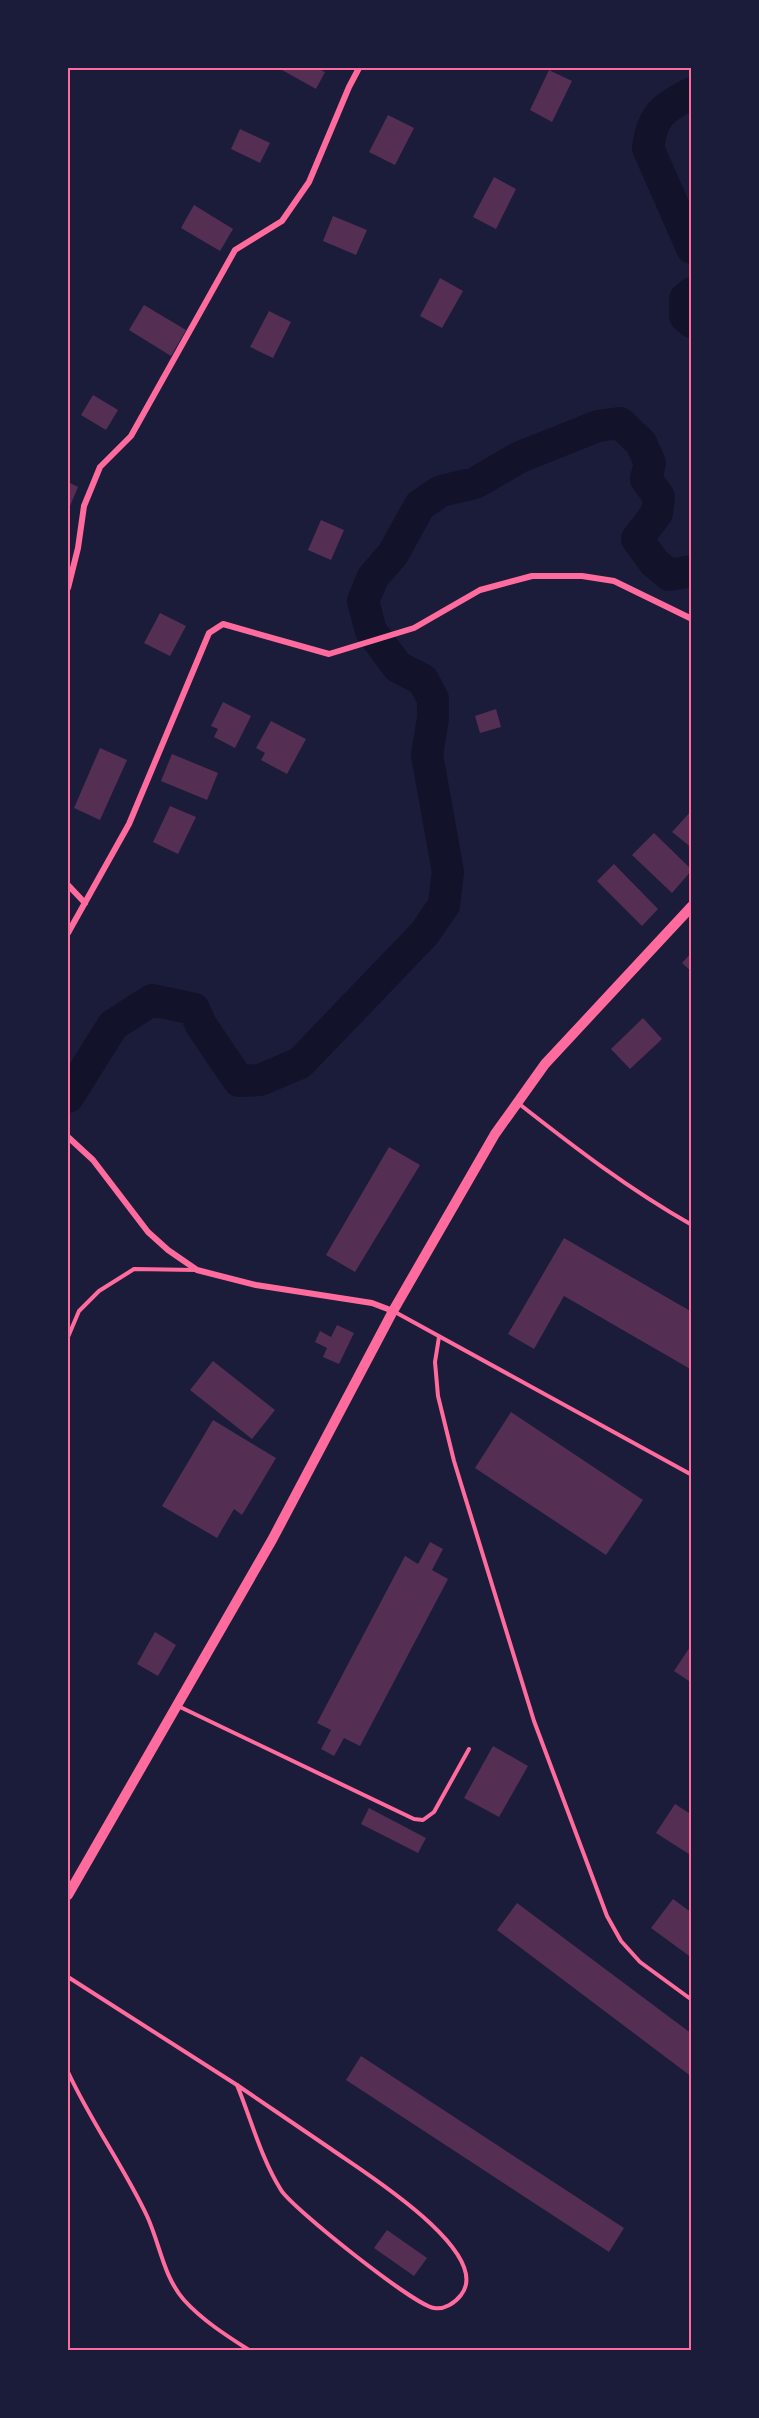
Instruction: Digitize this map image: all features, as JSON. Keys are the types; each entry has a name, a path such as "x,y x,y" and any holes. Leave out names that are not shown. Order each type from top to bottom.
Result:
{"street":[{"path":"68,588 78,548 84,506 100,467 131,436 235,250 282,221 309,182 359,68"},
{"path":"68,933 129,824 209,633 223,624 329,654 369,644 414,628 480,590 532,576 582,576 614,581 692,619"},
{"path":"68,885 85,903"},
{"path":"68,1895 272,1540 393,1311 460,1193 545,1064 692,906"},
{"path":"68,1137 93,1160 148,1232 168,1250 197,1270 256,1285 372,1303 393,1311"}],"lane":[{"path":"518,1102 591,1160 664,1210 692,1225"},
{"path":"68,1337 79,1311 99,1291 134,1269 197,1270"},
{"path":"393,1311 692,1475"},
{"path":"439,1337 435,1362 438,1396 454,1461 534,1721 607,1916 621,1941 640,1962 692,2000"},
{"path":"178,1706 414,1819 423,1820 434,1812 469,1749"},
{"path":"68,1977 237,2085 422,2214 451,2244 463,2262 466,2280 463,2294 452,2304 439,2309 428,2308 380,2274 293,2206 281,2190 271,2170 237,2085"},
{"path":"68,2072 80,2099 148,2218 165,2267 184,2300 222,2332 249,2350"}],"building":[{"path":"283,68 317,68 325,72 316,89 282,70"},
{"path":"549,70 572,81 552,122 530,110"},
{"path":"388,115 414,128 395,165 369,152"},
{"path":"240,129 270,143 260,163 231,149"},
{"path":"494,177 516,189 496,229 473,217"},
{"path":"194,205 233,229 220,251 181,228"},
{"path":"333,216 367,230 356,255 323,241"},
{"path":"440,278 463,291 442,328 420,316"},
{"path":"144,305 186,330 171,356 129,330"},
{"path":"269,311 291,322 273,358 250,347"},
{"path":"93,395 118,410 106,430 81,415"},
{"path":"68,482 78,487 68,511"},
{"path":"321,520 344,530 331,560 308,550"},
{"path":"160,613 186,626 170,656 144,643"},
{"path":"223,702 251,716 235,748 214,737 218,729 211,726"},
{"path":"496,709 501,727 480,733 475,716"},
{"path":"271,721 306,739 287,774 261,760 265,753 256,748"},
{"path":"100,748 127,760 100,820 74,808"},
{"path":"172,754 218,773 207,800 161,781"},
{"path":"170,806 196,817 178,854 153,842"},
{"path":"692,810 692,848 672,832"},
{"path":"654,833 692,870 672,893 632,855"},
{"path":"614,864 658,909 642,926 597,881"},
{"path":"692,952 692,972 682,963"},
{"path":"643,1018 662,1039 630,1069 611,1049"},
{"path":"389,1147 420,1165 355,1272 326,1255"},
{"path":"564,1238 692,1312 692,1370 564,1296 534,1349 508,1334"},
{"path":"337,1325 354,1333 339,1364 323,1357 327,1348 315,1342 320,1331 331,1337"},
{"path":"213,1361 275,1410 252,1439 190,1390"},
{"path":"511,1412 643,1500 606,1555 475,1468"},
{"path":"213,1420 276,1458 242,1515 234,1509 217,1538 162,1506"},
{"path":"430,1542 443,1549 432,1570 448,1579 360,1746 344,1738 334,1756 321,1749 331,1730 317,1723 405,1556 418,1564"},
{"path":"155,1632 176,1645 158,1676 137,1664"},
{"path":"692,1644 692,1683 674,1671"},
{"path":"493,1746 528,1766 499,1817 464,1798"},
{"path":"675,1804 692,1815 692,1856 656,1833"},
{"path":"369,1808 426,1838 418,1853 361,1824"},
{"path":"673,1899 692,1913 692,1958 651,1928"},
{"path":"517,1903 692,2034 692,2077 497,1930"},
{"path":"361,2056 624,2228 609,2252 346,2080"},
{"path":"387,2230 427,2258 414,2276 374,2248"}],"waterway":[{"path":"692,93 666,108 656,120 648,148 692,248"},
{"path":"692,293 685,299 685,316 692,322"},
{"path":"68,1097 113,1025 152,1000 194,1009 201,1025 239,1081 260,1080 300,1063 424,934 444,905 448,872 427,755 433,718 433,699 423,680 398,667 371,631 363,601 373,577 393,554 420,505 441,491 475,483 520,457 598,426 620,423 641,443 650,463 646,479 659,497 657,513 637,539 654,562 669,575 692,571"}]}
